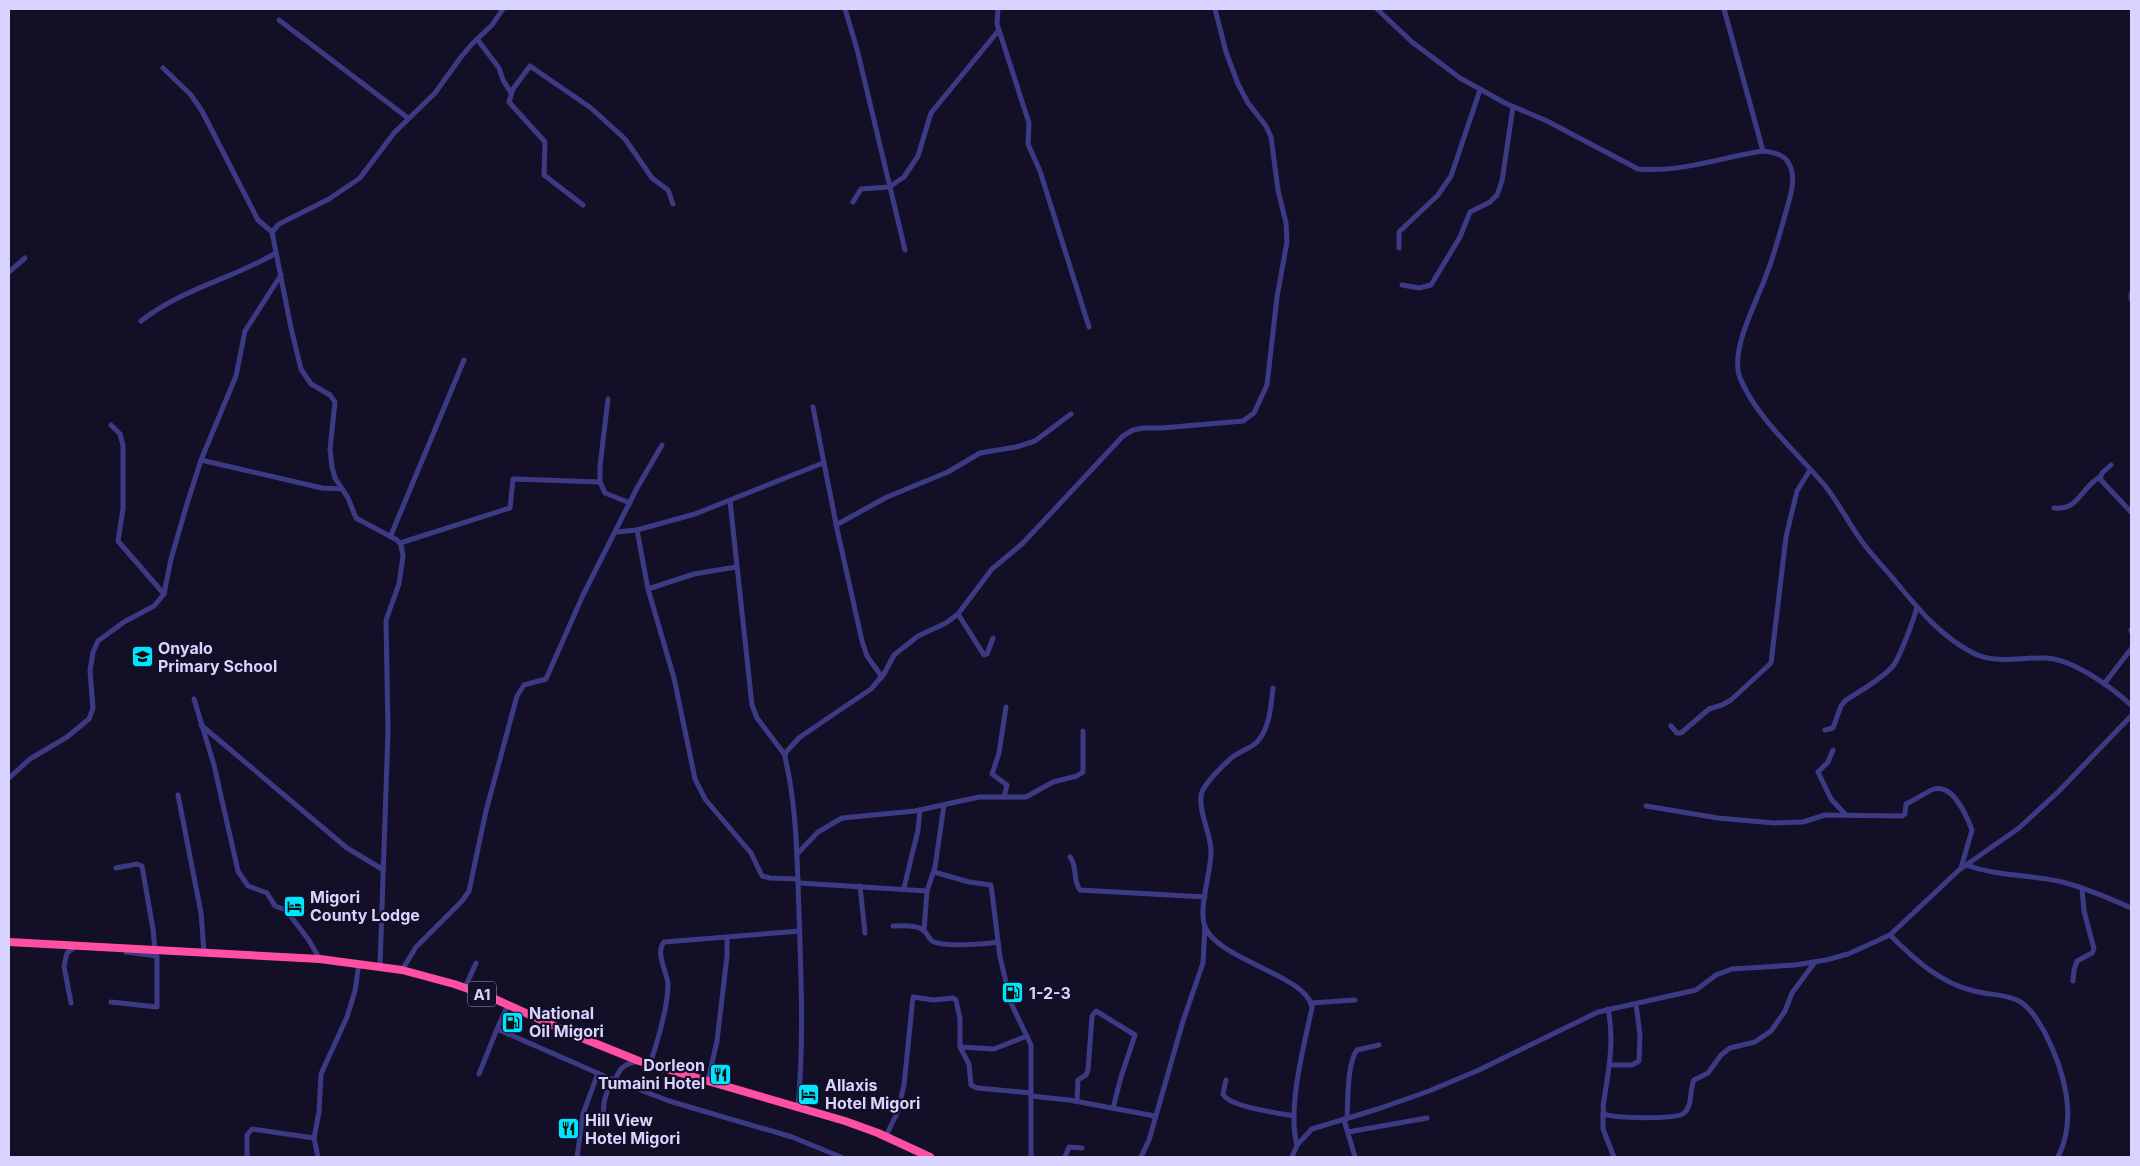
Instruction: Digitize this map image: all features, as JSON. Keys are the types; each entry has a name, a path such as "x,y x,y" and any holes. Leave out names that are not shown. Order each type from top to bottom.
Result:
{"highway":[{"name":"A1","path":"9,942 320,959 402,970 469,989 639,1061 845,1120 886,1136 930,1157"}],"street":[{"path":"272,232 284,220 322,203 357,181 408,118 435,93 461,57 492,26 503,9"},
{"path":"845,9 857,49 905,250"},
{"path":"998,9 996,18 999,30 1030,123 1028,144 1040,171 1089,327"},
{"path":"784,755 800,737 867,693 882,677 894,655 918,636 946,623 958,614 997,565 1016,549 1126,434 1143,428 1238,423 1252,416 1267,385 1277,297 1287,242 1286,223 1278,190 1271,137 1266,126 1248,103 1238,84 1219,28 1215,9"},
{"path":"1377,9 1426,53 1460,78 1513,107 1547,121 1638,169 1662,170 1764,151 1778,154 1788,162 1792,172 1792,188 1771,263 1738,353 1737,369 1755,404 1832,495 1864,544 1916,607 1950,639 1977,655 2004,660 2054,659 2064,662 2104,684 2131,705"},
{"path":"1724,9 1764,151"},
{"path":"279,20 408,118"},
{"path":"853,202 861,189 890,188 904,177 916,160 922,147 927,122 931,113 999,30"},
{"path":"477,39 499,68 503,80 511,93"},
{"path":"583,205 544,176 545,142 509,102 511,93 528,67 534,67 591,108 625,139 652,178 668,190 673,204"},
{"path":"163,68 197,103 258,220 272,232 298,359 304,375 311,384 330,395 335,402 331,440 332,467 335,478 356,518 391,535 400,543 403,556 402,574 386,620 388,732 380,966"},
{"path":"1399,248 1398,233 1438,196 1451,176 1480,90"},
{"path":"1402,285 1419,288 1431,285 1460,238 1470,212 1490,202 1497,195 1502,181 1513,107"},
{"path":"141,321 158,308 182,294 228,277 276,253"},
{"path":"9,272 25,258"},
{"path":"9,778 30,759 67,737 89,719 94,708 90,671 93,652 98,641 124,622 154,606 164,594 171,559 201,460 236,376 248,325 262,307 280,275"},
{"path":"2131,294 2131,299"},
{"path":"391,535 464,360"},
{"path":"608,399 600,466 600,482 605,493 630,503"},
{"path":"813,407 836,525 865,650 882,677"},
{"path":"836,525 887,497 948,472 980,453 1016,447 1035,441 1071,414"},
{"path":"111,425 120,434 123,445 123,509 118,541 164,594"},
{"path":"402,970 420,943 462,901 469,891 486,810 517,696 524,685 546,679 573,616 630,503 662,445"},
{"path":"201,460 322,488 342,489"},
{"path":"616,532 637,530 695,514 823,463"},
{"path":"2054,508 2066,508 2094,480 2100,477 2110,465"},
{"path":"1671,726 1677,733 1681,733 1708,709 1722,706 1730,700 1771,663 1786,537 1798,491 1810,470"},
{"path":"2100,477 2131,512"},
{"path":"400,543 510,508 513,479 600,482"},
{"path":"730,501 736,567 754,710 762,727 784,755 793,794 798,854 803,996 798,1106"},
{"path":"637,530 648,589 674,678 693,772 702,794 751,853 762,876 798,881 927,890"},
{"path":"648,589 694,574 736,567"},
{"path":"1825,730 1833,728 1843,704 1882,676 1895,664 1912,623 1916,607"},
{"path":"958,614 984,655 987,654 993,638"},
{"path":"2104,684 2131,649"},
{"path":"1141,1157 1149,1140 1190,998 1203,963 1205,897 1210,875 1211,840 1201,806 1201,794 1209,781 1230,759 1259,739 1268,720 1273,688"},
{"path":"194,699 214,768 238,871 248,886 267,893 274,906 286,910 308,939 320,959"},
{"path":"1004,797 1008,786 992,774 1000,746 1006,707"},
{"path":"1292,1157 1297,1145 1312,1129 1346,1120 1479,1070 1587,1016 1608,1009 1696,990 1716,975 1732,969 1815,962 1848,954 1890,935 1964,867 2019,828 2059,791 2131,716"},
{"path":"201,724 347,848 382,869"},
{"path":"798,854 818,832 837,819 920,810 979,797 1026,797 1054,782 1081,774 1084,767 1083,731"},
{"path":"1833,750 1828,762 1818,772 1830,797 1846,815"},
{"path":"1646,806 1718,818 1774,824 1803,822 1825,815 1902,816 1905,814 1906,804 1934,789 1943,790 1955,799 1962,808 1972,830 1964,867"},
{"path":"178,795 201,913 204,952"},
{"path":"944,805 934,872 927,890 924,930 930,940 937,943 976,944 998,942"},
{"path":"904,888 918,830 920,810"},
{"path":"1070,857 1074,863 1078,888 1082,890 1205,897"},
{"path":"116,868 137,864 142,866 154,929 155,951"},
{"path":"1964,867 1991,873 2061,882 2131,908"},
{"path":"934,872 969,882 990,884 998,942 1011,1004 1031,1048 1031,1157"},
{"path":"860,886 865,933"},
{"path":"2073,981 2074,970 2078,961 2092,953 2094,949 2084,911 2082,889"},
{"path":"893,926 916,927 924,930"},
{"path":"1205,926 1215,938 1232,952 1298,988 1309,998 1311,1003 1294,1116 1297,1145"},
{"path":"650,1064 659,1033 668,985 662,945 668,941 800,931"},
{"path":"1890,935 1920,963 1946,982 1974,991 2011,998 2023,1004 2033,1014 2058,1059 2064,1082 2067,1123 2065,1140 2058,1157"},
{"path":"708,1081 717,1041 727,956 727,937"},
{"path":"71,1002 64,966 67,953 77,946 157,956 157,1008 111,1002"},
{"path":"1603,1111 1607,1115 1651,1118 1679,1116 1685,1113 1689,1106 1696,1078 1707,1074 1721,1055 1730,1048 1754,1042 1771,1032 1785,1011 1792,993 1815,962"},
{"path":"318,1157 314,1138 320,1112 321,1074 347,1017 359,963"},
{"path":"469,989 467,983 476,963"},
{"path":"886,1136 898,1112 904,1085 912,998 933,1000 953,998 956,1000 960,1019 960,1047 969,1064 970,1082 974,1087 1077,1101 1155,1116"},
{"path":"1311,1003 1356,1000"},
{"path":"1610,1065 1632,1065 1639,1062 1640,1035 1636,1004"},
{"path":"479,1074 508,1005"},
{"path":"1608,1009 1611,1033 1610,1065 1603,1111 1603,1129 1614,1157"},
{"path":"1077,1101 1078,1080 1086,1075 1088,1070 1092,1013 1096,1010 1135,1035 1113,1108"},
{"path":"497,1029 613,1080 669,1101 792,1137 841,1157"},
{"path":"960,1047 994,1049 1027,1036"},
{"path":"1355,1157 1346,1120 1354,1054 1357,1050 1379,1045"},
{"path":"603,1120 604,1102 613,1080 623,1066 639,1061"},
{"path":"577,1157 583,1114 598,1073"},
{"path":"1226,1080 1223,1094 1228,1100 1294,1116"},
{"path":"1348,1132 1427,1118"},
{"path":"247,1157 248,1136 252,1129 314,1138"},
{"path":"1065,1157 1069,1147 1082,1148"}],"place":[{"name":"Onyalo Primary School","path":"142,657"},
{"name":"Migori County Lodge","path":"294,906"},
{"name":"1-2-3","path":"1013,993"},
{"name":"National Oil Migori","path":"513,1022"},
{"name":"Dorleon Tumaini Hotel","path":"721,1074"},
{"name":"Allaxis Hotel Migori","path":"809,1094"},
{"name":"Hill View Hotel Migori","path":"569,1129"}]}
